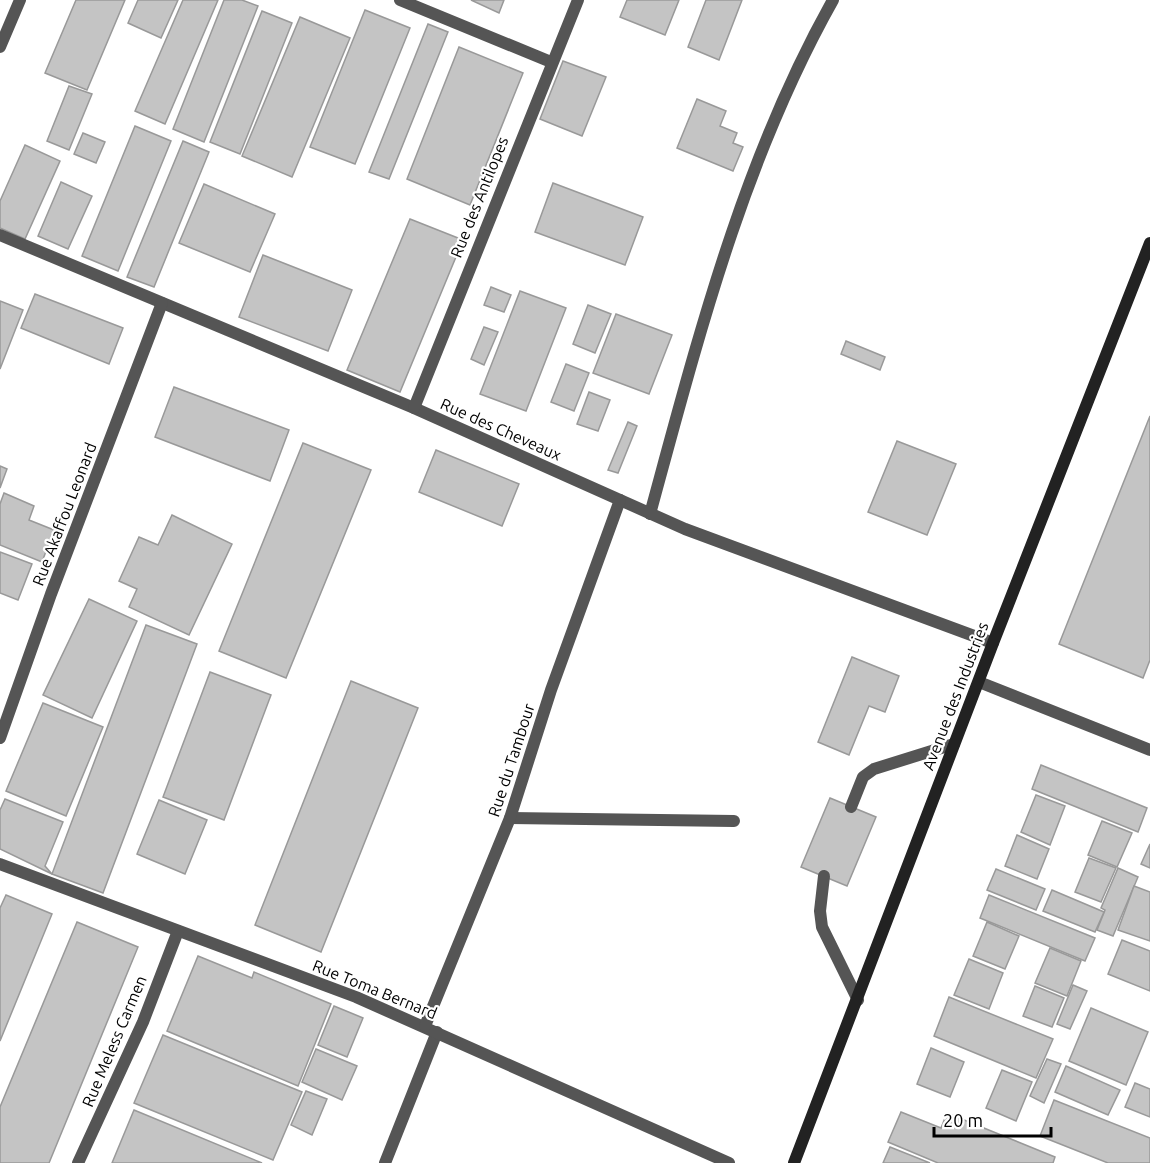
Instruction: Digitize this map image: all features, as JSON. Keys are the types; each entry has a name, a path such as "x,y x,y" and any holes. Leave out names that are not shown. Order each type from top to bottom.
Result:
{"street":[{"path":"0,47 20,0"},
{"path":"400,0 551,62"},
{"name":"Rue des Antilopes","path":"414,408 551,62 578,0"},
{"path":"650,514 704,317 746,191 806,48 833,0"},
{"name":"Rue des Cheveaux","path":"0,235 414,408 685,529 993,643"},
{"name":"Avenue des Industries","path":"794,1163 993,643 1150,243"},
{"name":"Rue Akaffou Leonard","path":"0,738 51,594 162,303"},
{"name":"Rue du Tambour","path":"425,1026 510,818 551,690 620,500"},
{"path":"979,682 1150,750"},
{"path":"851,807 863,777 874,769 954,744"},
{"path":"510,818 734,821"},
{"name":"Rue Toma Bernard","path":"0,864 356,997 729,1163"},
{"path":"824,876 820,911 822,927 858,1000"},
{"name":"Rue Meless Carmen","path":"78,1163 143,1022 178,931"},
{"path":"385,1163 438,1032"}],"building":[{"path":"76,0 125,0 87,90 45,73"},
{"path":"138,0 178,0 161,38 128,23"},
{"path":"183,0 218,0 165,124 135,111"},
{"path":"224,0 242,0 258,6 204,142 173,129"},
{"path":"471,0 504,0 499,13"},
{"path":"627,0 679,0 665,35 620,17"},
{"path":"706,0 742,0 719,60 688,47"},
{"path":"365,10 410,28 355,164 310,147"},
{"path":"262,11 292,23 240,154 210,142"},
{"path":"300,17 350,38 292,177 242,156"},
{"path":"428,24 448,32 389,179 369,172"},
{"path":"459,47 523,73 470,205 407,179"},
{"path":"563,61 606,77 582,136 540,119"},
{"path":"69,86 92,94 69,150 47,141"},
{"path":"697,99 726,111 720,126 737,133 733,143 743,147 733,171 677,148"},
{"path":"135,126 171,141 118,271 82,256"},
{"path":"83,133 105,142 96,163 74,154"},
{"path":"183,141 209,152 154,287 127,277"},
{"path":"25,145 60,161 25,239 0,228 0,201"},
{"path":"61,182 92,196 68,249 38,236"},
{"path":"553,183 643,217 625,265 535,232"},
{"path":"204,184 275,214 250,272 179,243"},
{"path":"410,219 463,240 400,392 347,370"},
{"path":"263,255 352,290 328,351 239,317"},
{"path":"491,287 511,295 504,312 484,305"},
{"path":"520,291 566,308 526,411 480,394"},
{"path":"35,294 123,328 109,364 21,328"},
{"path":"0,301 23,310 0,369"},
{"path":"588,305 611,314 595,353 573,344"},
{"path":"616,314 672,335 649,394 593,373"},
{"path":"484,327 498,332 484,365 471,359"},
{"path":"846,341 885,357 880,370 841,354"},
{"path":"566,364 589,373 574,411 551,402"},
{"path":"174,387 289,430 270,481 155,437"},
{"path":"589,392 610,400 598,431 577,424"},
{"path":"1150,416 1150,660 1143,678 1059,644"},
{"path":"628,422 637,426 618,473 608,470"},
{"path":"897,441 956,464 927,535 868,512"},
{"path":"303,443 371,470 286,678 219,651"},
{"path":"436,450 519,484 502,526 419,492"},
{"path":"0,466 7,469 0,488"},
{"path":"4,493 34,506 29,520 54,530 42,562 0,545 0,504"},
{"path":"172,515 232,544 189,635 129,607 137,589 119,581 139,537 158,545"},
{"path":"0,552 32,564 18,600 0,593"},
{"path":"89,599 137,621 92,718 43,695"},
{"path":"146,625 197,644 103,893 52,874"},
{"path":"852,657 899,676 885,712 869,706 849,755 818,742"},
{"path":"210,672 271,695 224,820 163,797"},
{"path":"351,681 418,708 321,952 255,925"},
{"path":"43,703 103,727 66,816 6,791"},
{"path":"1041,765 1147,808 1138,832 1032,789"},
{"path":"1036,795 1065,806 1050,845 1021,832"},
{"path":"830,798 876,817 847,886 801,867"},
{"path":"5,799 63,822 45,866 52,874 0,849 0,810"},
{"path":"159,800 207,820 185,874 137,854"},
{"path":"1102,821 1132,833 1117,867 1088,855"},
{"path":"1017,835 1049,849 1037,879 1005,866"},
{"path":"1150,844 1150,868 1141,864"},
{"path":"1089,858 1116,868 1101,902 1075,892"},
{"path":"1118,868 1138,877 1113,936 1097,930 1105,910 1101,908"},
{"path":"996,869 1045,889 1036,910 987,890"},
{"path":"1134,886 1150,892 1150,941 1118,930"},
{"path":"1052,890 1104,912 1095,932 1043,911"},
{"path":"6,895 52,914 0,1041 0,908"},
{"path":"989,895 1095,938 1085,961 980,918"},
{"path":"77,922 138,947 49,1163 0,1163 0,1107"},
{"path":"987,922 1019,936 1005,969 973,956"},
{"path":"1122,940 1150,951 1150,991 1108,974"},
{"path":"1050,948 1081,961 1067,996 1035,983"},
{"path":"198,956 252,978 254,972 331,1004 298,1086 167,1031"},
{"path":"969,959 1003,973 989,1009 954,995"},
{"path":"1073,985 1087,991 1070,1029 1057,1024"},
{"path":"1035,986 1064,998 1052,1027 1023,1016"},
{"path":"949,997 1053,1039 1036,1078 934,1036"},
{"path":"334,1006 363,1018 347,1057 318,1045"},
{"path":"1091,1008 1148,1032 1126,1085 1069,1061"},
{"path":"163,1035 302,1092 273,1160 134,1103"},
{"path":"931,1048 964,1062 950,1097 917,1084"},
{"path":"316,1049 357,1066 342,1100 302,1082"},
{"path":"1047,1059 1061,1064 1044,1103 1030,1096"},
{"path":"1066,1066 1120,1090 1108,1115 1055,1092"},
{"path":"1002,1070 1032,1082 1016,1121 986,1108"},
{"path":"1135,1083 1150,1089 1150,1117 1125,1107"},
{"path":"306,1091 327,1099 312,1135 291,1125"},
{"path":"1054,1100 1150,1138 1150,1163 1108,1163 1040,1136"},
{"path":"134,1110 262,1163 112,1163"},
{"path":"901,1112 941,1128 947,1113 1055,1157 1053,1163 938,1163 888,1142"},
{"path":"890,1147 930,1163 883,1163"}]}
